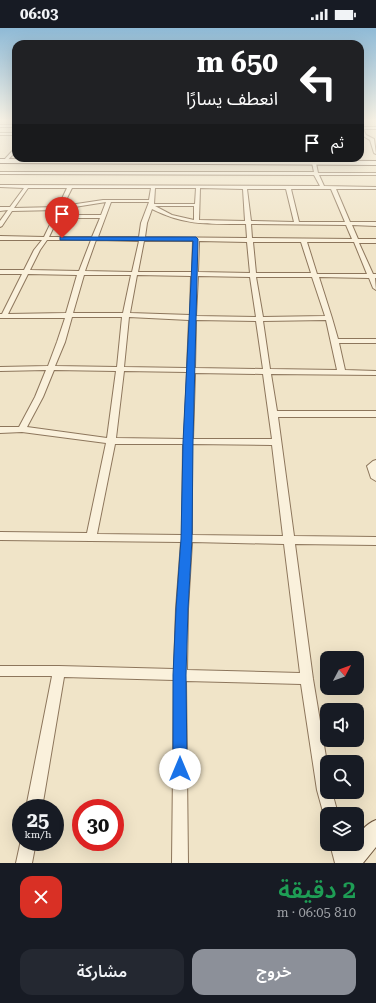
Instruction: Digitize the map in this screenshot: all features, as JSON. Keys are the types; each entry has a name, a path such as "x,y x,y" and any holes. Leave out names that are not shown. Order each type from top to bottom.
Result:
{"street":[{"path":"2,161 12,161"},
{"path":"45,186 59,162"},
{"path":"137,186 143,162"},
{"path":"227,162 231,187"},
{"path":"313,162 316,174 322,188"},
{"path":"364,162 376,163"},
{"path":"0,173 376,174"},
{"path":"0,186 376,188"},
{"path":"0,225 2,220 12,209 27,186"},
{"path":"70,186 46,238 37,250 2,316 126,315 192,318 329,318"},
{"path":"91,538 111,441 126,315 139,257 140,239 145,218 151,204 153,187"},
{"path":"196,222 198,187"},
{"path":"245,188 253,274 273,414 306,679 324,790 328,807"},
{"path":"288,188 297,223"},
{"path":"333,188 355,241 374,276 376,288"},
{"path":"64,201 106,201 198,205"},
{"path":"0,209 60,208 106,201"},
{"path":"22,429 39,397 61,342 81,273 102,217 106,201"},
{"path":"151,204 170,216 196,222 376,224"},
{"path":"57,216 102,217"},
{"path":"0,238 376,241"},
{"path":"180,863 180,675 182,609 187,539 188,442 196,239"},
{"path":"303,240 329,318 342,373"},
{"path":"0,272 374,276"},
{"path":"335,341 376,341"},
{"path":"0,369 50,368 376,373"},
{"path":"273,414 376,414"},
{"path":"0,430 22,429 111,441 276,442"},
{"path":"376,463 372,466 376,478"},
{"path":"0,536 376,541"},
{"path":"0,671 59,671 306,679"},
{"path":"36,799 59,671"},
{"path":"350,863 376,830"},
{"path":"24,863 26,851"},
{"path":"339,851 342,863"}],"route":[{"path":"62,238 196,239 188,442 187,539 182,609 180,675 180,769"}]}
